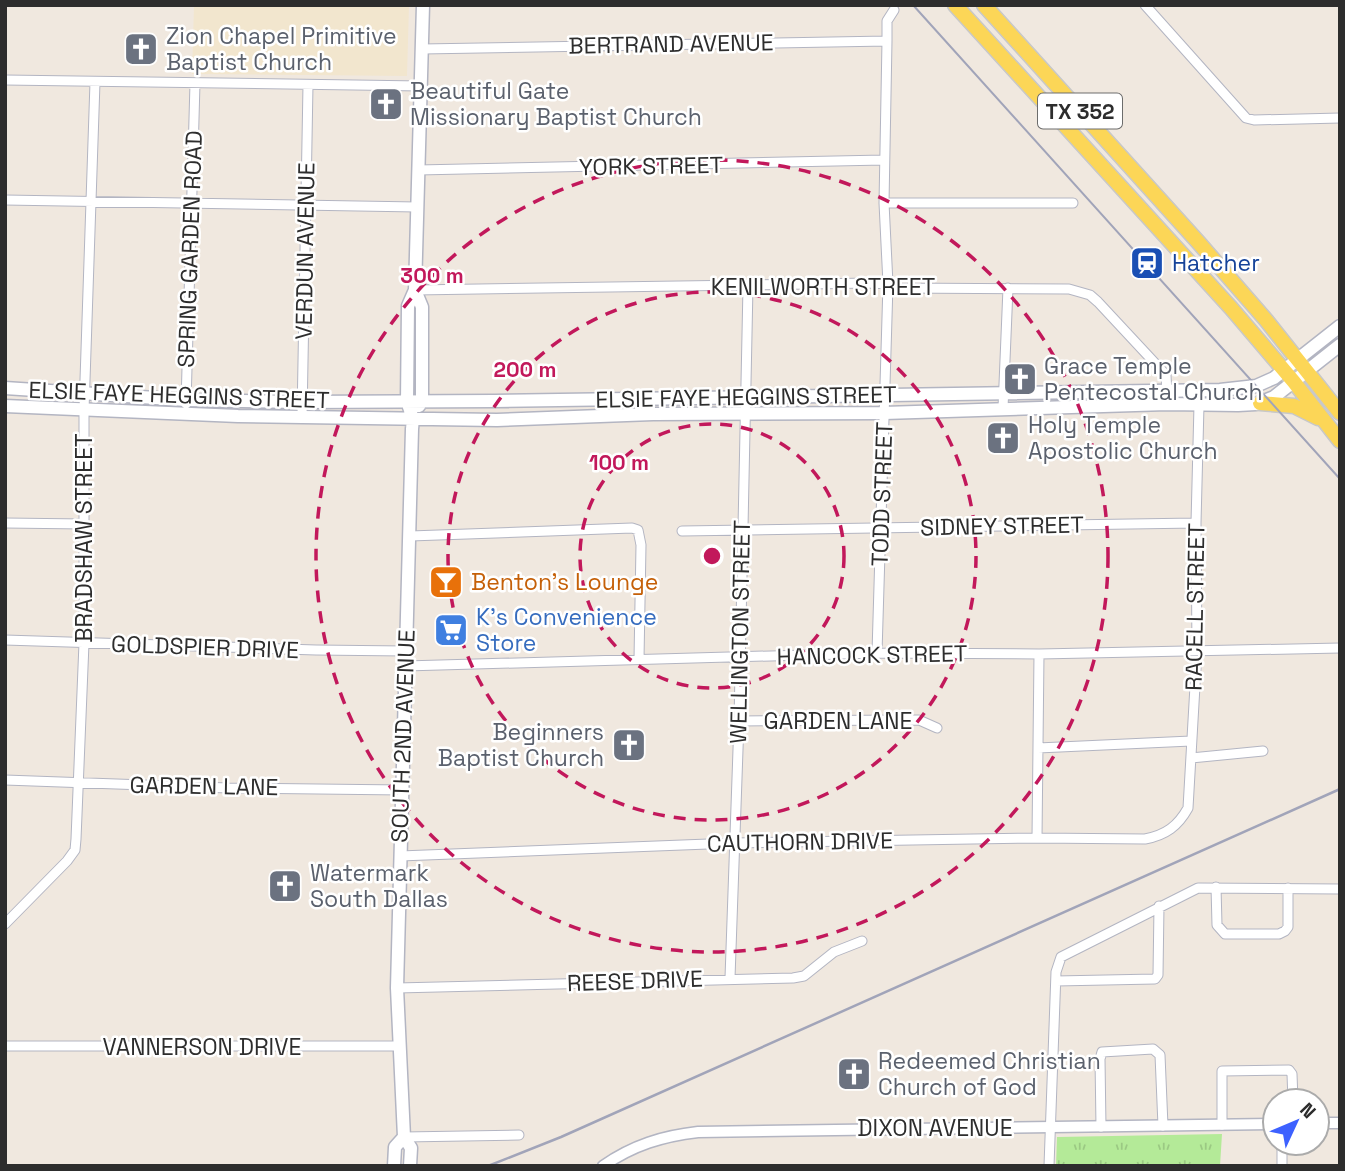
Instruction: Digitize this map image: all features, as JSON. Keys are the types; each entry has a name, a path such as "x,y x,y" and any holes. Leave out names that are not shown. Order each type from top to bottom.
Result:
{"main road":[{"name":"SOUTH 2ND AVENUE","path":"410,1166 411,1148 404,1137 397,988 413,419 407,401 408,306 415,290 423,5"},
{"name":"TX 352","path":"955,5 1284,370 1340,441"},
{"name":"TX 352","path":"990,9 1266,320 1340,413"},
{"path":"1116,182 1144,195 1152,191"},
{"name":"SOUTH 2ND AVENUE","path":"413,419 422,401 422,307 415,290"},
{"name":"ELSIE FAYE HEGGINS STREET","path":"5,388 186,400 302,402 1220,390 1256,386 1274,378 1340,326"},
{"name":"ELSIE FAYE HEGGINS STREET","path":"5,406 185,415 497,420 653,414 744,415 1260,403 1274,397 1340,345"},
{"path":"495,401 497,420"},
{"path":"1260,403 1294,406 1323,421"},
{"name":"SOUTH 2ND AVENUE","path":"394,1166 395,1147 404,1137"}],"street":[{"path":"1145,5 1246,118 1340,118"},
{"path":"887,40 887,21 894,9"},
{"name":"BERTRAND AVENUE","path":"422,49 887,40"},
{"name":"TODD STREET","path":"877,653 888,284 884,203 887,40"},
{"path":"5,80 421,86"},
{"name":"BRADSHAW STREET","path":"5,924 68,861 75,850 84,643 85,394 95,82"},
{"name":"SPRING GARDEN ROAD","path":"185,415 195,83"},
{"name":"VERDUN AVENUE","path":"302,417 307,85"},
{"name":"YORK STREET","path":"418,170 884,160"},
{"path":"5,200 417,207"},
{"path":"884,203 1073,203"},
{"name":"KENILWORTH STREET","path":"415,290 888,284 897,288 1069,289 1090,295 1166,375 1167,404"},
{"name":"WELLINGTON STREET","path":"730,978 748,286"},
{"path":"1003,408 1008,288"},
{"name":"RACELL STREET","path":"1188,808 1197,651 1199,405"},
{"path":"5,523 85,524"},
{"name":"SIDNEY STREET","path":"682,531 1196,523"},
{"path":"410,536 632,528 638,530 641,545 639,659"},
{"name":"GOLDSPIER DRIVE","path":"5,639 405,651"},
{"name":"HANCOCK STREET","path":"405,666 877,653 1040,654 1340,648"},
{"path":"1037,838 1040,654"},
{"name":"GARDEN LANE","path":"738,721 919,720 937,727"},
{"path":"1038,748 1191,741"},
{"path":"1191,758 1263,751"},
{"name":"GARDEN LANE","path":"5,780 403,790"},
{"name":"CAUTHORN DRIVE","path":"400,856 734,843 1145,839 1171,830 1181,822 1188,808"},
{"path":"1216,887 1217,925 1225,934 1279,934 1285,931 1288,927 1288,888"},
{"path":"1049,1166 1056,981 1058,963 1066,953 1198,888 1340,889"},
{"path":"1056,981 1155,979 1158,975 1158,906"},
{"name":"REESE DRIVE","path":"397,988 793,978 804,976 834,952 862,941"},
{"name":"VANNERSON DRIVE","path":"5,1046 398,1046"},
{"path":"1101,1126 1102,1052 1153,1049 1160,1055 1163,1126"},
{"path":"1222,1125 1222,1071 1289,1070 1292,1073 1292,1087"},
{"name":"DIXON AVENUE","path":"603,1166 648,1142 698,1132 1261,1124"},
{"path":"404,1137 519,1135"}],"shaded area":[{"path":"194,5 409,5 407,76 192,74"}],"green space":[{"path":"1222,1134 1220,1166 1056,1166 1057,1137"}],"tram line":[{"path":"913,5 1340,479"}],"railway":[{"path":"488,1166 561,1137 1340,789"}],"place":[{"name":"Zion Chapel Primitive Baptist Church","path":"141,49"},
{"name":"Beautiful Gate Missionary Baptist Church","path":"386,104"},
{"name":"Hatcher","path":"1147,263"},
{"name":"Grace Temple Pentecostal Church","path":"1020,379"},
{"name":"Holy Temple Apostolic Church","path":"1003,438"},
{"name":"Benton's Lounge","path":"446,582"},
{"name":"K's Convenience Store","path":"451,630"},
{"name":"Beginners Baptist Church","path":"629,745"},
{"name":"Watermark South Dallas","path":"285,886"},
{"name":"Redeemed Christian Church of God","path":"854,1074"}]}
